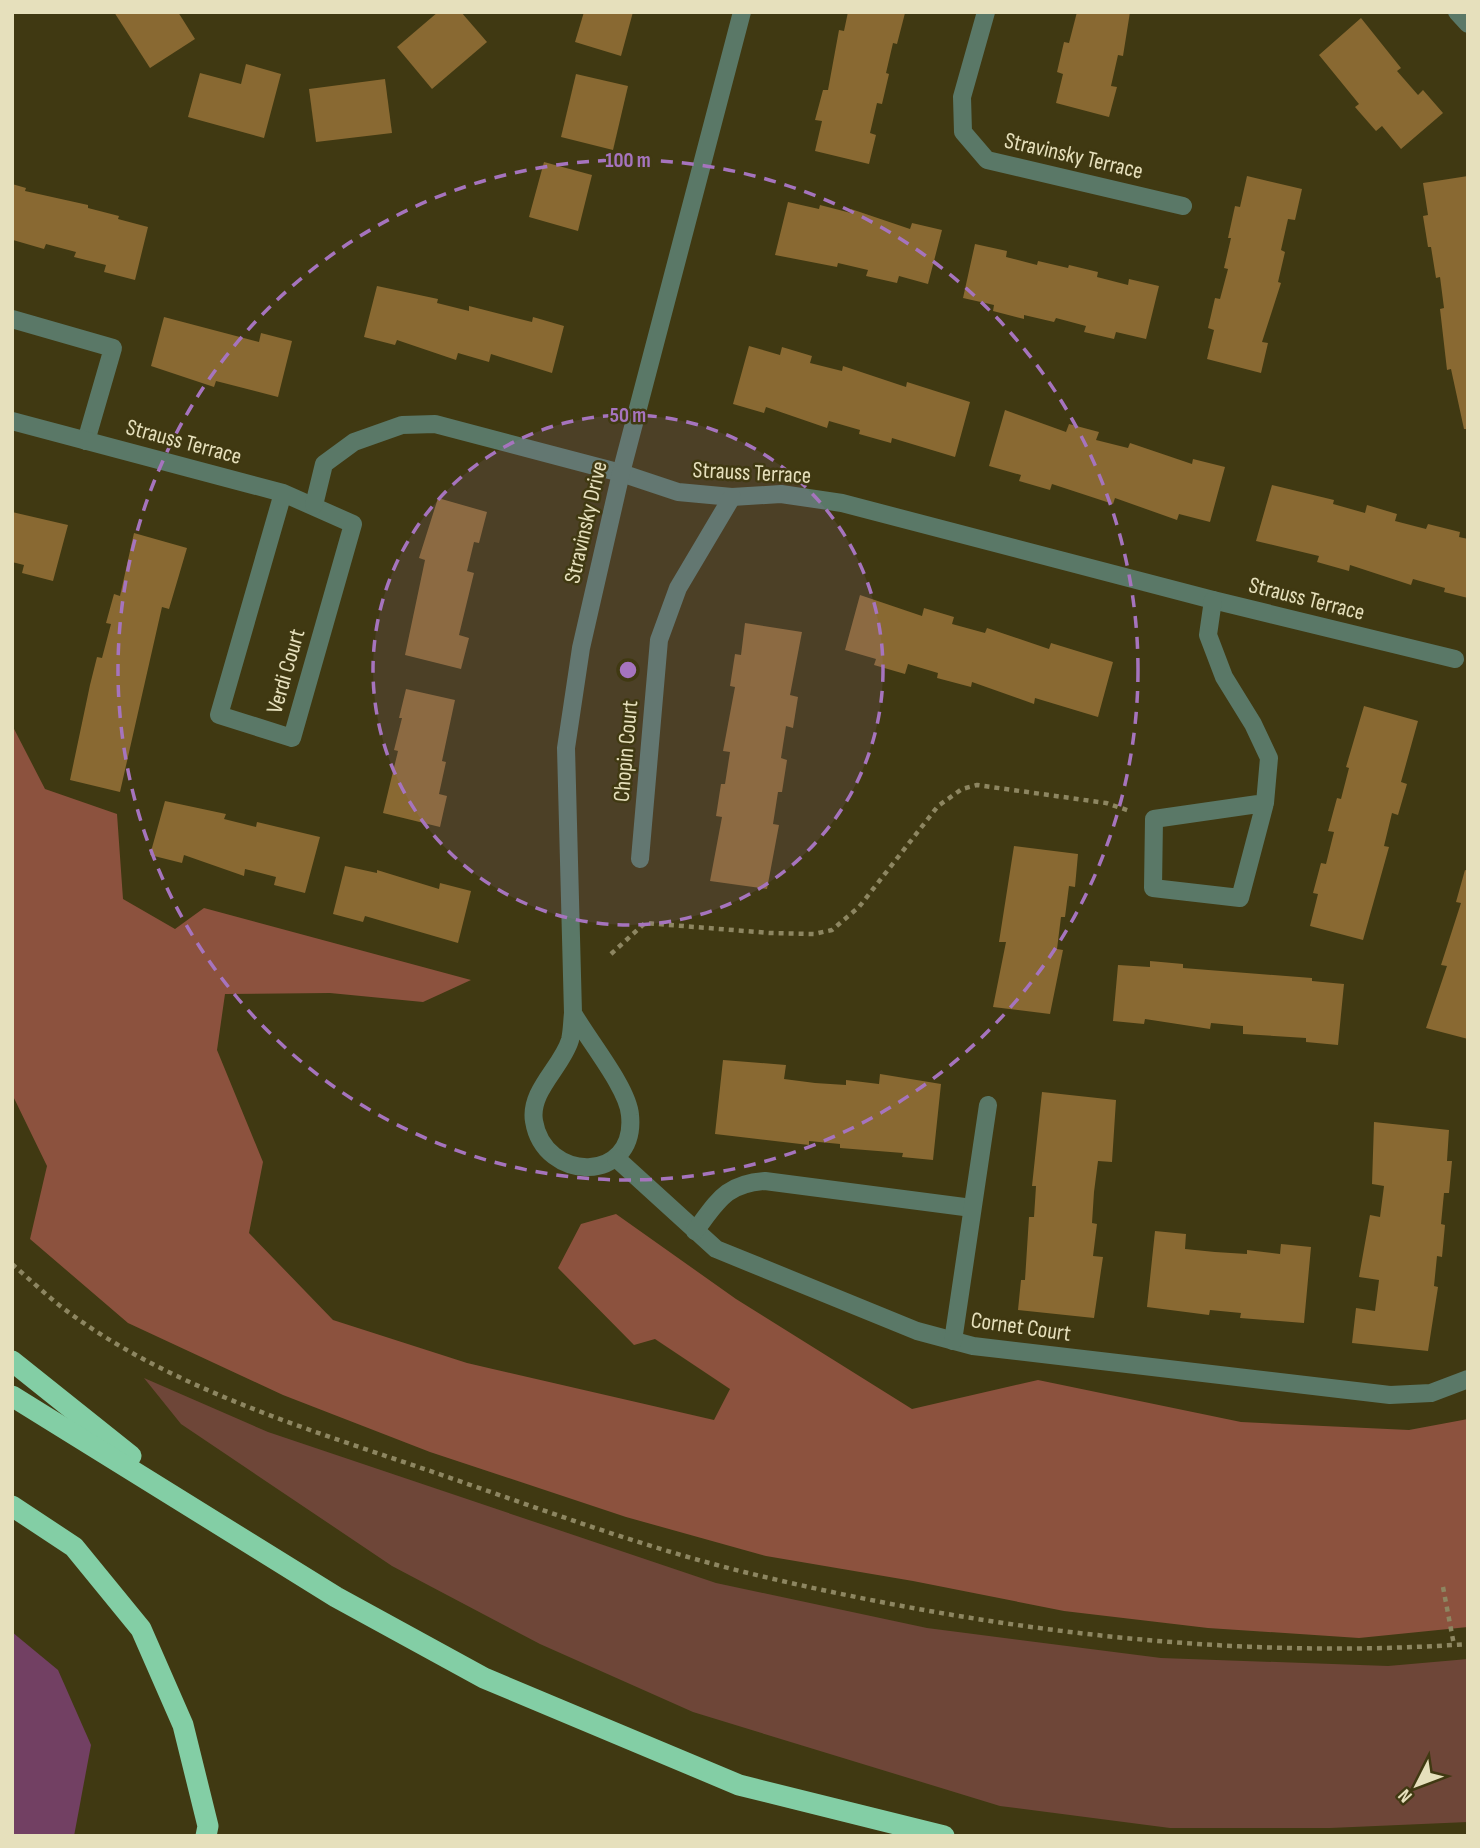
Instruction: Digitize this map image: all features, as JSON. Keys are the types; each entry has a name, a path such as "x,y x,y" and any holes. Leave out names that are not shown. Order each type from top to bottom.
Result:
{"highway":[{"path":"12,1361 118,1447 245,1541"},
{"path":"12,1396 336,1597 510,1689 739,1785 944,1836"},
{"path":"12,1506 74,1547 141,1629 183,1725 208,1825 206,1836"}],"street":[{"name":"Stravinsky Drive","path":"616,1158 596,1168 578,1168 560,1161 540,1138 533,1119 537,1096 570,1041 573,1013 566,748 581,648 621,473 742,12"},
{"name":"Stravinsky Terrace","path":"986,12 962,97 962,121 963,132 988,160 1183,206"},
{"path":"1457,12 1468,24"},
{"path":"12,319 113,348 86,441"},
{"name":"Strauss Terrace","path":"12,421 283,493 314,505 324,464 354,442 402,425 435,424 621,473 678,492 732,498 781,494 842,503 1213,600 1455,659"},
{"name":"Verdi Court","path":"283,493 219,715 292,738 353,524 314,505"},
{"name":"Chopin Court","path":"640,859 659,640 678,588 732,498"},
{"path":"1213,600 1208,635 1224,677 1253,724 1269,758 1265,803 1240,898 1153,888 1154,819 1265,803"},
{"path":"573,1013 624,1093 630,1115 629,1142 616,1158"},
{"path":"953,1341 988,1105"},
{"name":"Cornet Court","path":"616,1158 716,1249 917,1331 953,1341 973,1346 1390,1395 1431,1393 1468,1379"},
{"path":"695,1231 724,1193 743,1183 765,1181 972,1208"}],"path":[{"path":"611,954 645,923 770,933 814,934 832,930 859,907 937,806 956,792 977,785 1106,803 1154,819"},
{"path":"12,1264 60,1306 111,1340 151,1362 267,1415 617,1536 741,1571 891,1604 1083,1633 1297,1647 1468,1644"},
{"path":"1443,1587 1454,1645"}],"shaded area":[{"path":"12,725 45,789 117,814 123,899 175,929 204,908 471,980 423,1002 330,993 225,994 217,1050 263,1162 249,1233 333,1320 467,1363 714,1420 730,1389 655,1339 634,1345 558,1268 581,1224 616,1214 736,1299 912,1409 1038,1380 1241,1422 1409,1430 1468,1419 1468,1627 1359,1638 1208,1628 1064,1611 766,1556 626,1517 430,1452 283,1395 128,1323 30,1239 47,1166 12,1094"},
{"path":"144,1378 268,1432 716,1583 927,1628 1161,1658 1388,1666 1468,1659 1468,1822 1330,1828 1170,1828 1000,1806 693,1712 540,1644 392,1566 181,1424"},
{"path":"12,1632 58,1670 91,1745 74,1836 12,1836"}],"building":[{"path":"114,12 178,12 195,39 150,68"},
{"path":"438,12 461,12 487,42 432,89 397,47"},
{"path":"584,12 633,12 621,56 575,42"},
{"path":"848,12 905,13 897,44 893,43 882,104 877,103 870,133 876,135 869,164 815,151 822,121 815,120 823,90 828,90 839,30 844,31"},
{"path":"1077,12 1130,12 1123,56 1118,55 1111,86 1117,87 1109,117 1056,103 1063,74 1057,72 1064,42 1069,43"},
{"path":"1361,18 1401,68 1397,71 1418,95 1423,90 1443,113 1401,149 1382,126 1376,131 1355,107 1359,104 1319,55"},
{"path":"246,64 281,74 264,138 188,117 200,73 241,84"},
{"path":"576,74 628,86 613,150 561,137"},
{"path":"385,79 392,133 316,142 309,89"},
{"path":"544,162 592,175 578,231 529,217"},
{"path":"1247,176 1302,189 1295,220 1288,219 1281,250 1285,252 1278,282 1281,283 1262,342 1268,343 1261,373 1207,359 1214,330 1208,328 1215,298 1220,299 1228,269 1224,268 1231,238 1228,238 1235,206 1240,207"},
{"path":"1468,176 1468,429 1464,429 1451,369 1447,370 1440,309 1444,308 1440,277 1436,278 1431,247 1428,247 1423,216 1428,215 1423,183"},
{"path":"12,184 26,188 25,191 88,205 88,208 119,216 118,219 148,227 135,280 104,272 106,265 74,257 76,252 46,244 44,249 13,240"},
{"path":"788,202 819,209 820,205 851,213 851,209 910,229 912,223 942,230 928,284 899,276 897,283 866,276 868,270 838,263 837,267 775,255"},
{"path":"975,244 1007,251 1006,257 1037,265 1038,261 1068,268 1069,265 1098,272 1097,277 1128,285 1129,279 1159,286 1146,339 1116,332 1114,339 1084,332 1086,326 1056,318 1054,322 1024,315 1024,319 993,311 994,305 963,298"},
{"path":"377,286 438,299 437,303 469,311 469,306 532,322 533,317 564,326 552,373 491,354 489,362 458,353 456,360 397,340 395,345 364,337"},
{"path":"164,317 259,342 261,333 292,341 278,397 216,381 214,387 151,366"},
{"path":"749,346 780,355 782,347 812,356 810,363 842,371 843,366 906,387 907,382 970,402 955,457 892,438 891,443 859,434 860,430 829,421 827,428 766,407 764,413 733,404"},
{"path":"1005,410 1066,432 1069,424 1099,432 1096,440 1128,448 1130,443 1192,464 1193,459 1225,467 1210,522 1179,514 1177,520 1115,498 1113,504 1052,484 1050,490 1019,481 1021,475 989,466"},
{"path":"1272,485 1334,500 1333,504 1365,513 1367,505 1397,514 1395,521 1426,529 1428,524 1460,532 1459,537 1468,539 1468,598 1444,592 1445,588 1413,579 1411,585 1350,565 1349,571 1317,562 1319,556 1256,541"},
{"path":"438,498 487,512 479,543 474,542 467,571 474,573 459,635 469,638 461,669 405,655 425,560 419,558"},
{"path":"12,512 68,525 53,581 22,573 24,565 12,562"},
{"path":"134,533 187,548 169,609 162,607 120,792 70,780 97,657 102,658 111,624 106,623 114,594 120,596"},
{"path":"860,595 922,616 924,608 954,617 952,624 985,633 987,628 1049,649 1051,643 1113,662 1098,717 1035,698 1034,704 972,682 971,687 937,678 938,673 908,664 905,674 874,665 876,659 845,650"},
{"path":"745,623 802,632 790,695 798,697 793,728 786,726 781,758 787,760 773,824 779,825 767,889 710,881 722,817 716,816 730,752 723,751 735,687 730,686 735,654 741,655"},
{"path":"406,689 455,700 442,761 446,762 439,794 447,796 440,827 383,813 398,751 394,750"},
{"path":"1364,706 1418,721 1401,782 1407,784 1398,815 1392,813 1384,846 1389,847 1363,940 1310,926 1318,894 1313,893 1321,863 1326,864 1334,832 1328,831 1337,798 1341,799 1349,768 1346,767"},
{"path":"165,801 226,814 224,819 256,827 257,822 320,837 305,893 274,885 276,877 245,869 244,876 184,855 182,863 150,855"},
{"path":"1014,846 1078,854 1075,887 1069,886 1065,917 1061,917 1057,949 1063,950 1050,1014 993,1007 1006,942 999,942"},
{"path":"345,866 377,873 377,870 439,889 440,883 471,891 458,943 365,916 363,922 333,914"},
{"path":"1465,870 1468,871 1468,1039 1426,1028 1447,966 1441,965 1461,903 1456,902"},
{"path":"1150,961 1183,964 1183,968 1312,978 1312,981 1344,984 1338,1045 1306,1042 1306,1038 1243,1034 1243,1026 1211,1023 1210,1029 1145,1019 1144,1024 1113,1021 1118,965 1150,967"},
{"path":"723,1060 786,1065 784,1079 815,1083 846,1085 846,1080 879,1084 880,1074 941,1084 933,1160 902,1157 903,1153 840,1148 840,1144 809,1141 809,1145 715,1134"},
{"path":"1042,1092 1116,1100 1112,1162 1098,1161 1094,1192 1092,1223 1097,1224 1093,1256 1103,1257 1094,1318 1018,1310 1021,1280 1025,1280 1029,1217 1034,1217 1036,1186 1032,1186"},
{"path":"1374,1122 1449,1130 1447,1161 1452,1161 1449,1193 1444,1193 1442,1257 1437,1256 1434,1286 1438,1287 1428,1351 1352,1343 1356,1308 1375,1311 1379,1280 1359,1277 1370,1215 1380,1217 1384,1186 1372,1184"},
{"path":"1155,1231 1186,1234 1185,1249 1247,1254 1247,1250 1280,1254 1281,1244 1311,1247 1304,1323 1240,1318 1241,1313 1210,1310 1209,1315 1147,1307"}]}
